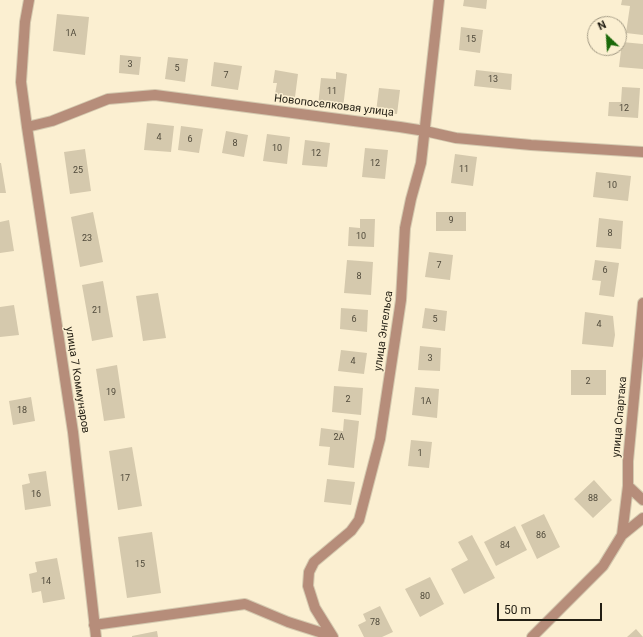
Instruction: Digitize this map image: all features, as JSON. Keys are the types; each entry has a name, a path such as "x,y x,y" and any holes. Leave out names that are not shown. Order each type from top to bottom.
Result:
{"street":[{"name":"улица 7 Коммунаров","path":"29,0 25,22 21,82 73,432 96,637"},
{"name":"улица Энгельса","path":"333,637 315,608 308,586 308,572 314,562 351,531 359,520 380,439 401,300 405,228 421,163 439,0"},
{"name":"Новопоселковая улица","path":"27,127 52,120 108,98 155,95 425,131 456,138 531,145 643,152"},
{"name":"улица Спартака","path":"622,535 628,486 628,461 643,302"},
{"path":"628,486 643,500"},
{"path":"532,637 603,566 622,535 643,518"},
{"path":"94,625 245,604 288,622 333,637"}],"building":[{"path":"464,0 487,0 486,9 463,6"},
{"path":"622,0 643,0 643,35 627,33 630,6 621,5"},
{"path":"57,14 89,17 85,55 53,51"},
{"path":"461,27 483,30 480,53 459,50"},
{"path":"627,42 643,44 643,69 619,67 620,56 627,56"},
{"path":"120,55 141,57 139,75 119,73"},
{"path":"168,57 188,59 185,82 165,79"},
{"path":"214,62 242,66 238,90 211,86"},
{"path":"275,70 298,74 295,97 275,94 277,83 273,83"},
{"path":"476,70 512,74 511,90 474,86"},
{"path":"336,72 347,74 343,108 318,106 321,78 336,79"},
{"path":"622,87 640,88 638,118 608,116 609,102 621,102"},
{"path":"379,88 400,90 397,114 376,112"},
{"path":"147,123 174,126 171,152 144,150"},
{"path":"181,126 203,129 199,153 178,150"},
{"path":"226,131 248,135 244,157 222,153"},
{"path":"267,134 290,137 287,164 263,161"},
{"path":"305,140 330,143 327,167 302,165"},
{"path":"365,148 388,150 385,179 362,177"},
{"path":"85,149 91,191 70,194 64,152"},
{"path":"455,154 477,157 473,186 451,183"},
{"path":"1,163 6,193 0,193"},
{"path":"596,172 631,176 628,201 593,197"},
{"path":"93,212 103,262 80,267 71,217"},
{"path":"436,212 466,212 466,231 436,231"},
{"path":"599,218 623,221 621,249 596,247"},
{"path":"360,219 375,219 374,247 348,246 349,227 360,228"},
{"path":"9,220 14,251 0,253 0,222"},
{"path":"429,252 453,255 450,280 425,277"},
{"path":"347,260 373,262 371,295 344,293"},
{"path":"595,260 619,263 614,297 599,295 601,281 592,280"},
{"path":"103,281 113,337 92,341 82,285"},
{"path":"158,293 166,338 143,341 136,296"},
{"path":"14,305 19,335 0,337 0,307"},
{"path":"341,308 368,310 367,332 340,329"},
{"path":"425,308 447,311 445,331 422,328"},
{"path":"585,312 613,316 615,335 613,347 582,344"},
{"path":"420,346 441,348 440,371 418,370"},
{"path":"341,350 367,353 364,374 338,371"},
{"path":"117,365 125,418 104,421 96,369"},
{"path":"571,370 606,370 606,395 571,395"},
{"path":"334,386 363,388 361,415 332,412"},
{"path":"415,387 439,389 437,418 412,415"},
{"path":"31,397 35,421 13,425 9,401"},
{"path":"344,419 359,421 354,468 328,465 330,447 319,446 321,428 343,431"},
{"path":"411,440 432,442 429,468 408,466"},
{"path":"132,447 142,506 118,510 109,451"},
{"path":"46,471 51,506 25,510 22,485 30,483 28,474"},
{"path":"327,479 355,482 351,505 324,502"},
{"path":"594,480 612,500 593,518 574,499"},
{"path":"544,514 560,547 537,559 521,525"},
{"path":"515,526 527,550 496,566 484,542"},
{"path":"152,532 161,593 127,598 118,537"},
{"path":"472,535 495,578 464,594 451,569 468,560 458,542"},
{"path":"57,558 65,599 43,603 41,591 32,593 29,574 37,572 35,562"},
{"path":"430,577 444,604 420,617 405,589"},
{"path":"380,606 393,632 382,637 364,637 358,625 366,621 363,614"},
{"path":"636,629 643,637 627,637"},
{"path":"157,631 158,637 132,637 132,636"}]}
